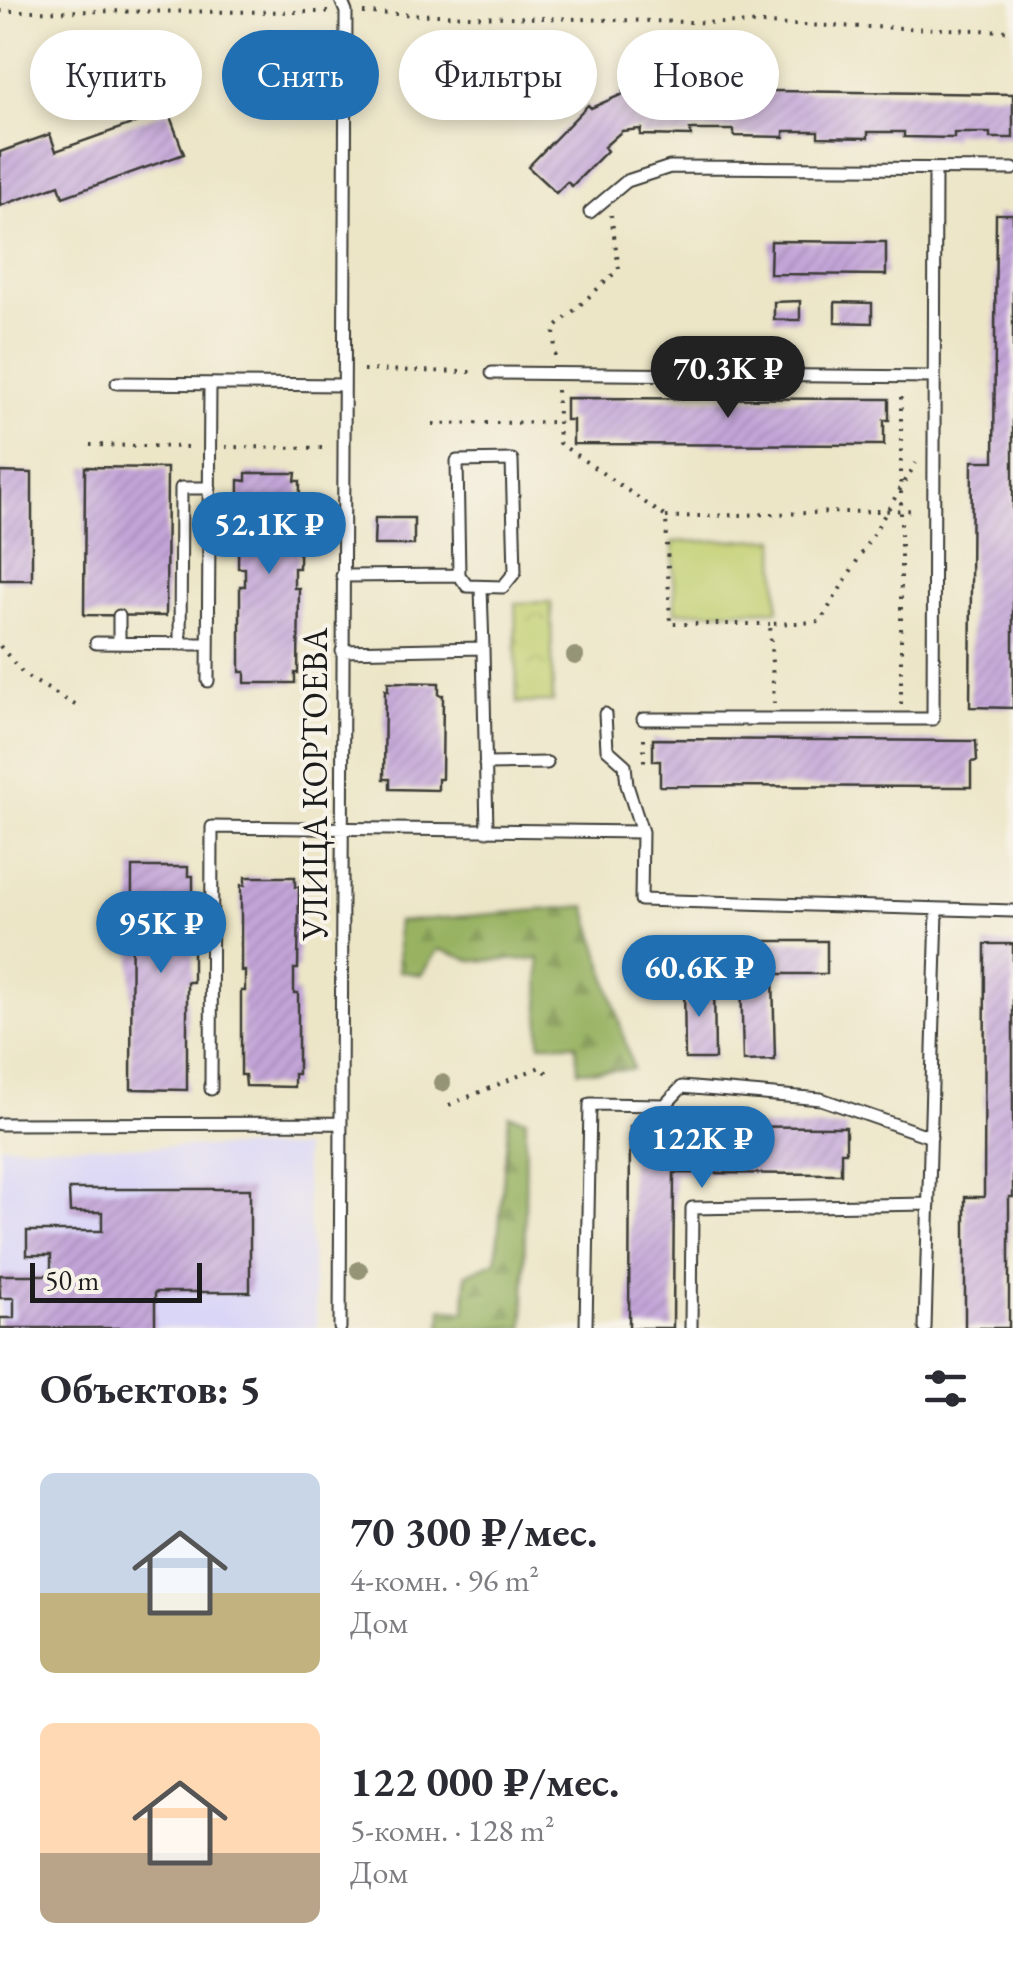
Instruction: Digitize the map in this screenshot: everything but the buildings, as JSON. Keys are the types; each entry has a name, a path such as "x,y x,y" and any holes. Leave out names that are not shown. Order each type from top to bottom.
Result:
{"lane":[{"name":"УЛИЦА КОРТОЕВА","path":"340,1328 344,6"},
{"path":"590,212 628,181 670,167 1013,168"},
{"path":"643,719 934,719 936,169"},
{"path":"492,372 934,377"},
{"path":"117,383 342,385"},
{"path":"208,681 210,384"},
{"path":"512,460 515,572 504,586 481,588 466,586 459,575 457,461 512,460"},
{"path":"180,644 181,488 210,488"},
{"path":"342,576 459,575"},
{"path":"481,588 486,830"},
{"path":"119,616 119,643"},
{"path":"96,643 208,644"},
{"path":"342,651 482,648"},
{"path":"605,714 607,750 625,765 627,786 642,832 641,900 1013,911"},
{"path":"485,764 547,763"},
{"path":"211,1088 212,828 642,832"},
{"path":"926,1328 937,910"},
{"path":"586,1328 590,1104 665,1105 682,1087 821,1099 931,1137"},
{"path":"0,1124 340,1123"},
{"path":"691,1328 692,1208 929,1204"}],"path":[{"path":"0,11 344,6 1013,31"},
{"path":"608,197 619,269 554,329 559,443 666,517 934,510"},
{"path":"343,369 492,372"},
{"path":"900,377 900,719"},
{"path":"433,424 558,422"},
{"path":"666,517 670,624 820,622 918,460"},
{"path":"770,624 774,719"},
{"path":"0,646 24,675 78,706"},
{"path":"449,1104 540,1068 552,1078"}],"shaded area":[{"path":"0,1145 303,1148 317,1328 0,1328"}],"green space":[{"path":"776,539 778,610 675,612 673,542"},
{"path":"551,602 553,702 517,703 515,603"},
{"path":"586,906 633,1069 578,1071 576,1044 540,1044 539,959 472,961 438,949 421,975 399,971 397,922"},
{"path":"509,1115 526,1119 524,1328 441,1328 442,1308 465,1312 466,1274 496,1261"}]}
